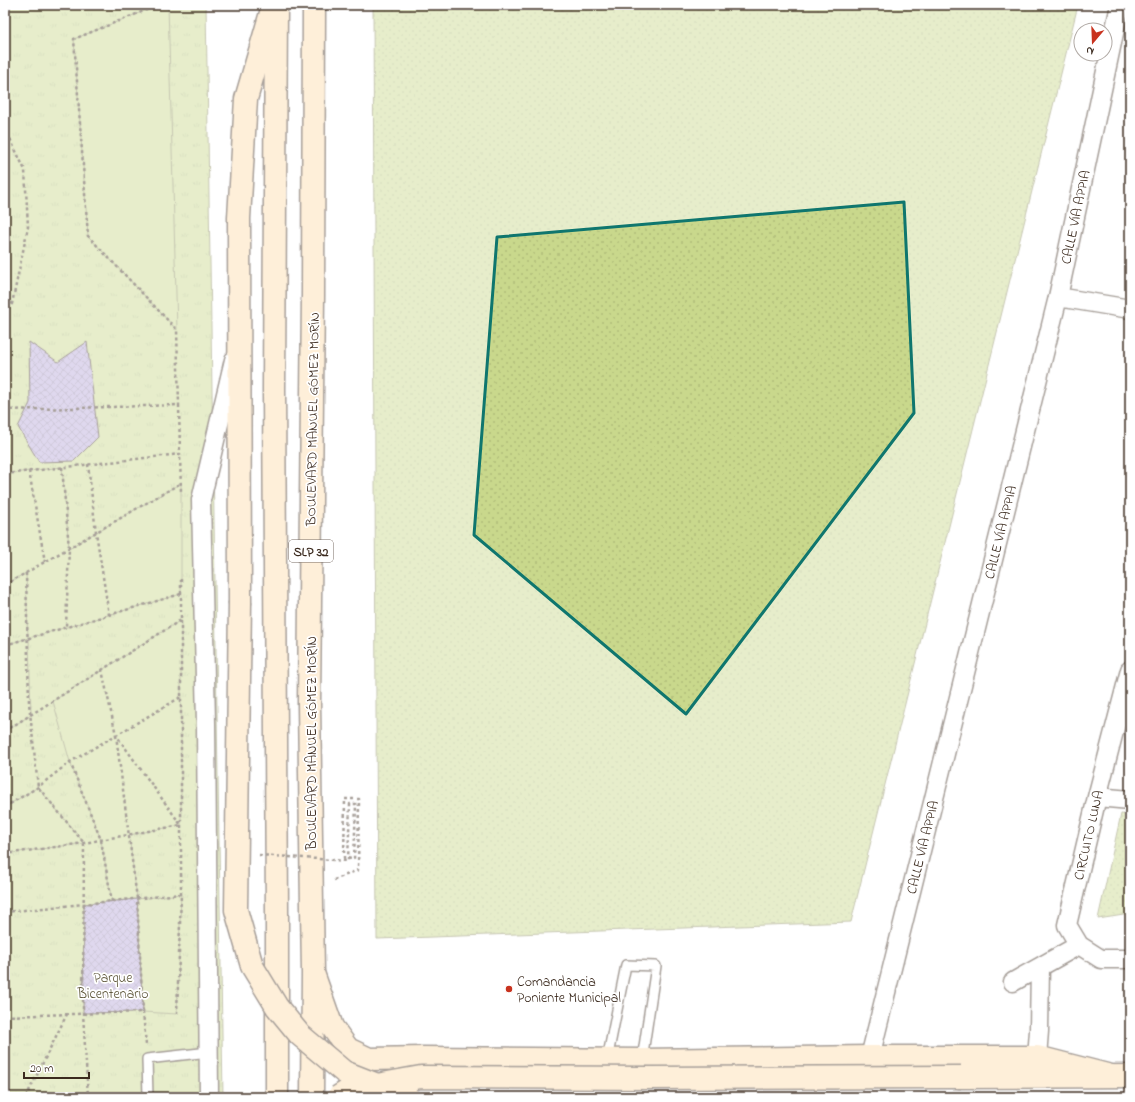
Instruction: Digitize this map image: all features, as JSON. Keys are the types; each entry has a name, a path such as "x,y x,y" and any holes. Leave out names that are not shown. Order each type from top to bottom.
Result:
{"main road":[{"path":"275,5 246,99 239,218 240,602 236,910 252,966 276,1007 300,1035 344,1072 408,1097"},
{"name":"SLP 32","path":"275,5 274,396 277,1097"},
{"name":"BOULEVARD MANUEL GÓMEZ MORÍN","path":"312,1097 313,973 309,704 314,5"},
{"path":"313,973 332,1027 348,1049 369,1059 642,1060 870,1057 1037,1057 1120,1076"},
{"path":"398,1097 397,1088 399,1079 403,1072 409,1066 423,1058"},
{"path":"338,1097 349,1090 421,1077 666,1078 1120,1076"}],"street":[{"name":"CALLE VÍA APPIA","path":"870,1057 1058,297 1120,5"},
{"path":"1058,297 1130,309"},
{"path":"209,1097 206,723 201,500 239,336"},
{"name":"CIRCUITO LUNA","path":"1130,670 1097,797 1067,925 1079,944 1101,959 1130,959"},
{"path":"1097,797 1130,800"},
{"path":"1013,982 1079,944"},
{"path":"1037,1057 1040,1031 1040,967"}],"lane":[{"path":"607,1060 626,965 656,966 642,1060"},
{"path":"148,1097 147,1059 208,1052"}],"path":[{"path":"5,9 7,5"},
{"path":"159,5 74,39 88,236 178,330 181,498"},
{"path":"5,128 25,170 28,226 12,304 5,311"},
{"path":"5,410 179,405"},
{"path":"5,474 180,454"},
{"path":"88,464 96,532 109,615"},
{"path":"62,467 69,548 66,627"},
{"path":"28,471 45,562"},
{"path":"5,585 181,482"},
{"path":"177,1014 181,894 181,570"},
{"path":"26,573 31,715 38,786 84,843 83,1013 88,1097"},
{"path":"5,645 181,594"},
{"path":"5,731 181,620"},
{"path":"102,670 116,735 137,899 147,1059"},
{"path":"5,807 38,786 70,762 181,697"},
{"path":"116,735 181,825"},
{"path":"70,762 101,840 112,902"},
{"path":"257,855 348,861 350,804 356,804 354,859 344,858 345,799 359,800 358,870 312,889"},
{"path":"5,854 84,843 181,825"},
{"path":"5,912 181,894"},
{"path":"5,1016 143,1012"},
{"path":"26,1097 67,1014"}],"highlighted area":[{"path":"904,202 914,413 686,714 474,535 497,237"}],"green space":[{"name":"Parque Bicentenario","path":"5,5 206,5 223,1097 5,1097"},
{"path":"159,5 168,5 177,330 88,236 74,39"},
{"path":"373,5 1078,5 851,922 377,939"},
{"path":"62,467 69,548 181,483 181,594 29,638 31,715 5,731 5,645 28,638 26,573 5,584 5,474"},
{"path":"181,620 181,825 129,835 137,899 112,902 101,840 70,762 53,701"},
{"path":"38,787 84,843 5,854 5,807"},
{"path":"1121,814 1130,815 1130,914 1098,919"},
{"path":"181,894 177,1014 143,1012 137,899"}],"building":[{"path":"29,342 58,362 87,342 98,437 74,461 39,462 18,427 30,403"},
{"path":"137,899 143,1012 83,1013 84,904"}],"place":[{"name":"Comandancia Poniente Municipal","path":"509,989"}]}
